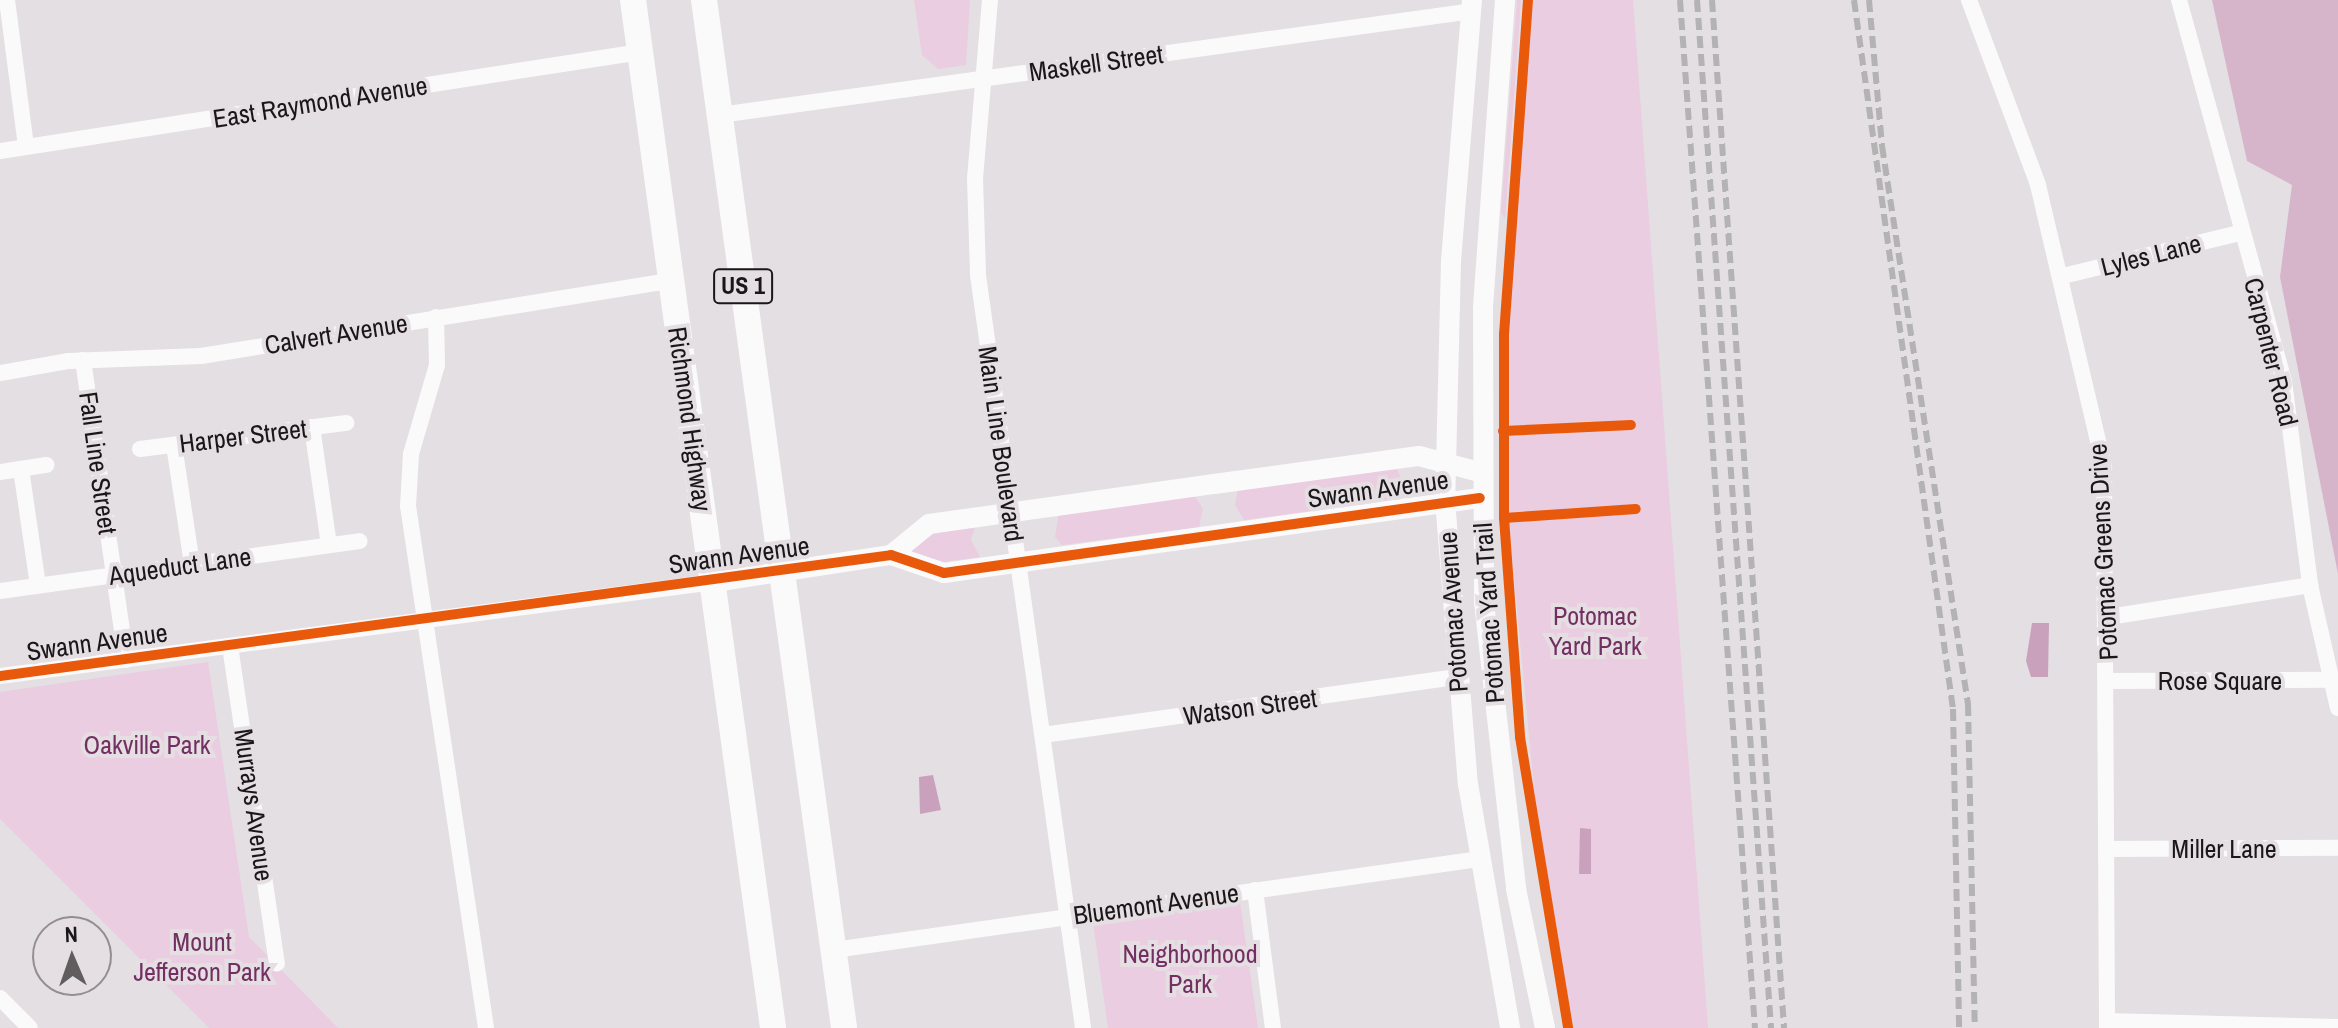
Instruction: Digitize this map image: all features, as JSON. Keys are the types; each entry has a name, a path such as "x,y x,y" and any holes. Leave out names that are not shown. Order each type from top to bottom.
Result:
{"highway":[{"name":"Richmond Highway","path":"633,0 773,1028"},
{"name":"US 1","path":"704,0 844,1028"}],"street":[{"path":"7,0 26,147"},
{"name":"Main Line Boulevard","path":"990,0 976,253 1083,1028"},
{"name":"Potomac Avenue","path":"1505,0 1480,498 1501,778 1545,1028"},
{"name":"Potomac Greens Drive","path":"1969,0 2063,276 2104,467 2109,617 2107,1024"},
{"name":"Carpenter Road","path":"2179,0 2240,233 2284,381 2310,585 2338,708"},
{"name":"Maskell Street","path":"720,115 1472,6"},
{"name":"Potomac Avenue","path":"1472,6 1451,261 1445,500 1457,677 1479,859 1510,1028"},
{"name":"East Raymond Avenue","path":"0,151 640,52"},
{"name":"Lyles Lane","path":"2063,276 2240,233"},
{"name":"Calvert Avenue","path":"0,373 83,360 201,356 671,281"},
{"path":"436,317 437,365 408,489 486,1028"},
{"name":"Fall Line Street","path":"83,360 126,660"},
{"name":"Harper Street","path":"140,449 346,423"},
{"path":"312,427 329,545"},
{"path":"174,445 192,564"},
{"name":"Swann Avenue","path":"891,555 929,524 1011,512 1413,456 1445,461 1479,472"},
{"path":"0,472 46,465"},
{"path":"21,469 38,585"},
{"name":"Swann Avenue","path":"0,676 714,582 891,555 937,573 1445,500 1480,498"},
{"name":"Aqueduct Lane","path":"0,591 360,541"},
{"path":"2109,617 2310,585"},
{"name":"Murrays Avenue","path":"230,646 277,964"},
{"name":"Watson Street","path":"1043,735 1457,677"},
{"name":"Rose Square","path":"2109,681 2330,680"},
{"name":"Miller Lane","path":"2109,849 2338,848"},
{"name":"Bluemont Avenue","path":"834,950 1479,859"},
{"path":"1255,890 1273,1028"},
{"path":"2,1001 8,1028"},
{"path":"2,1001 30,1028"},
{"path":"2107,1024 2338,1027"}],"green space":[{"path":"914,0 970,0 966,65 938,69 922,55"},
{"path":"1517,0 1521,0 1505,219 1501,212"},
{"name":"Potomac Yard Park","path":"1532,0 1633,0 1708,1028 1574,1028 1542,872 1507,505 1510,294"},
{"path":"1397,469 1404,485 1398,499 1244,520 1235,505 1239,483"},
{"path":"1195,496 1203,509 1199,527 1062,545 1055,537 1059,513"},
{"path":"975,527 971,540 980,557 937,563 911,553 925,529"},
{"path":"208,662 249,937 338,1028 209,1028 112,931 112,916 97,916 0,819 0,692"},
{"name":"Neighborhood Park","path":"1240,902 1258,1028 1108,1028 1093,923"}],"shaded area":[{"path":"2212,0 2338,0 2338,574 2280,277 2292,185 2247,161"},
{"path":"2032,623 2049,623 2048,677 2031,677 2026,661"},
{"path":"933,775 941,810 920,814 919,777"},
{"path":"1580,828 1591,829 1591,874 1579,874"}],"railway":[{"path":"1680,0 1755,1028"},
{"path":"1697,0 1771,1028"},
{"path":"1712,0 1784,1028"},
{"path":"1854,0 1953,709 1959,1028"},
{"path":"1869,0 1882,146 1968,704 1975,1028"}],"cycle path":[{"name":"Potomac Yard Trail","path":"1528,0 1504,334 1504,518 1520,737 1568,1028"},
{"path":"1503,431 1631,425"},
{"path":"0,676 891,555 944,573 1480,498"},
{"name":"Potomac Yard Trail","path":"1504,518 1636,509"}],"park label":[{"name":"Oakville Park","path":"147,745"},
{"name":"Mount Jefferson Park","path":"202,957"}]}
